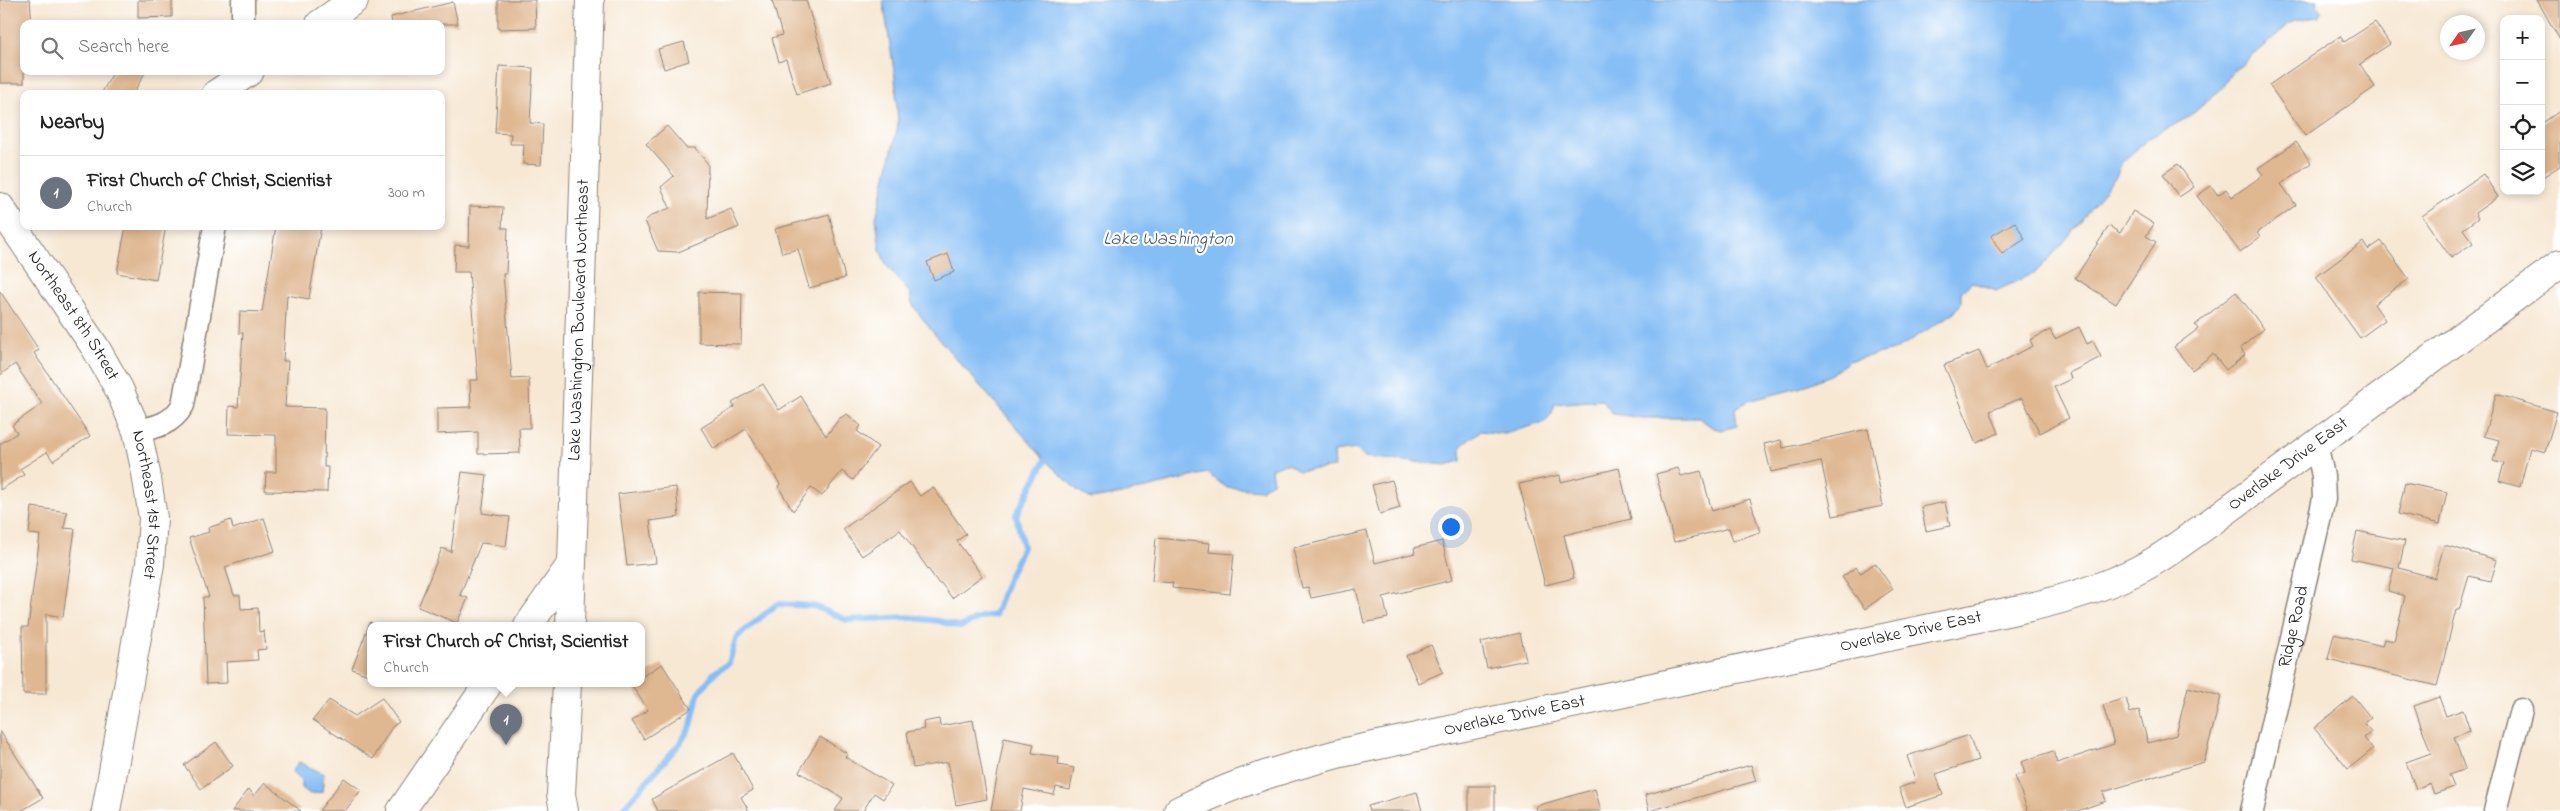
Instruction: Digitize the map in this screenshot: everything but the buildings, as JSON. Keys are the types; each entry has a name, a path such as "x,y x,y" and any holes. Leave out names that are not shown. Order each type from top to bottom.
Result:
{"street":[{"path":"243,0 243,20"},
{"path":"326,20 354,0"},
{"name":"Lake Washington Boulevard Northeast","path":"572,563 590,0"},
{"path":"223,90 243,78"},
{"name":"Northeast 8th Street","path":"9,223 95,347 119,389 137,431"},
{"name":"Northeast 1st Street","path":"106,811 150,564 153,518 137,431 166,424 177,416 183,405 214,230"},
{"name":"Overlake Drive East","path":"1178,811 1206,796 1268,772 1341,753 2068,598 2130,574 2170,552 2560,264"},
{"name":"Ridge Road","path":"2252,811 2324,499 2323,476 2316,443"},
{"path":"531,622 572,563"},
{"path":"570,622 572,563"},
{"path":"401,811 486,687"},
{"path":"564,811 561,794 567,687"},
{"path":"2494,811 2521,710"}],"water":[{"name":"Lake Washington","path":"883,0 2318,0 2316,3 2323,12 2319,17 2294,20 2232,73 2221,89 2189,117 2149,138 2122,162 2117,175 2060,247 2036,272 1996,291 1972,282 1961,292 1961,303 1955,312 1897,349 1849,361 1830,375 1799,388 1748,401 1735,408 1737,426 1722,430 1713,428 1699,418 1643,418 1613,414 1602,400 1555,404 1552,413 1545,422 1505,434 1480,431 1461,446 1461,461 1446,465 1364,457 1356,449 1334,452 1335,467 1298,471 1288,465 1275,467 1271,469 1273,481 1261,490 1226,487 1207,473 1122,494 1091,499 1077,490 1046,461 931,330 912,304 910,293 887,266 880,250 876,218 898,125 895,77"},
{"path":"299,762 324,774 322,792 310,794 302,788 302,781 292,772"}],"waterway":[{"path":"621,811 681,742 691,726 698,694 714,673 729,663 736,638 777,604 814,606 847,620 907,617 939,621 960,627 981,617 995,615 1008,579 1023,547 1016,515 1049,453"}],"place":[{"name":"First Church of Christ, Scientist","path":"506,745"}]}
